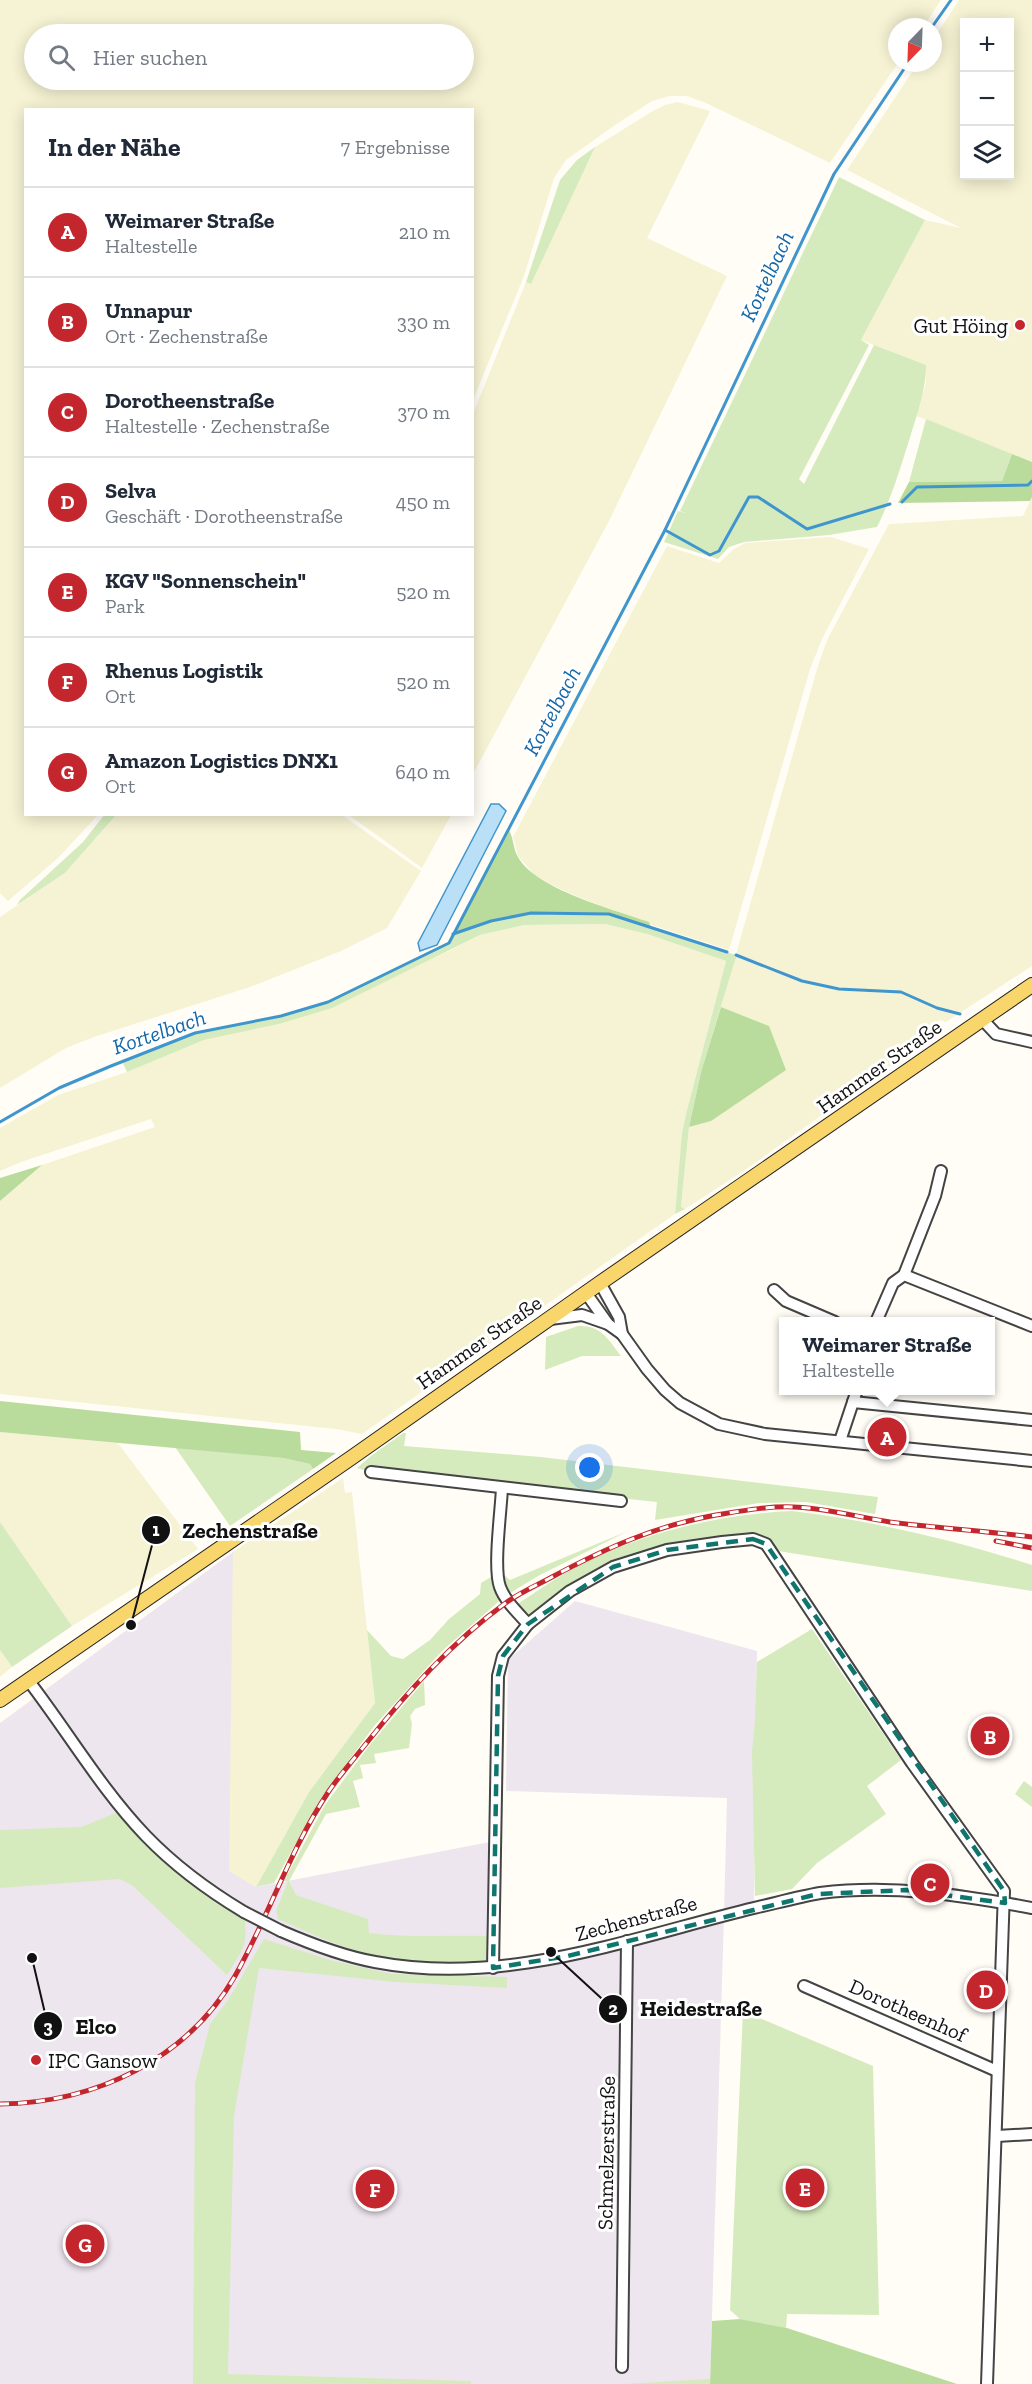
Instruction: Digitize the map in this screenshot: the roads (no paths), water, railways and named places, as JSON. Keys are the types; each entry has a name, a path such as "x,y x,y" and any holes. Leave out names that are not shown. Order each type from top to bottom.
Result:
{"main road":[{"name":"Hammer Straße","path":"0,1700 1032,985"}],"street":[{"path":"982,1019 996,1034 1032,1042"},
{"path":"878,1317 893,1283 904,1275 935,1196 941,1172"},
{"path":"904,1275 1032,1326"},
{"path":"600,1283 620,1317 622,1334"},
{"path":"774,1290 786,1301 823,1317"},
{"path":"586,1293 608,1324"},
{"path":"548,1320 582,1316 608,1324 622,1334 647,1370 680,1403 698,1415 739,1430 1032,1461"},
{"path":"840,1441 855,1395"},
{"path":"853,1402 1032,1420"},
{"path":"371,1472 621,1501"},
{"path":"502,1488 498,1573 500,1587 508,1601 528,1624"},
{"path":"493,1968 498,1676 503,1656 528,1624 570,1592 613,1567 667,1551 722,1542 753,1539 766,1544 917,1770 1004,1891 987,2384"},
{"name":"Zechenstraße","path":"28,1680 92,1771 146,1836 206,1888 244,1912 281,1931 332,1951 376,1962 424,1968 493,1968 553,1959 783,1900 848,1890 928,1891 1032,1908"},
{"name":"Schmelzerstraße","path":"622,2367 627,1941"},
{"name":"Dorotheenhof","path":"804,1986 997,2071"},
{"path":"997,2136 1032,2134"}],"water":[{"path":"491,804 499,804 506,811 437,945 420,951 418,943"}],"waterway":[{"name":"Kortelbach","path":"938,18 951,0"},
{"name":"Kortelbach","path":"0,1122 59,1088 111,1066 195,1033 281,1016 328,1002 449,943 665,530 834,174 902,72"},
{"path":"902,502 917,487 1028,485 1032,481"},
{"path":"665,530 710,555 719,551 749,497 758,497 807,529 890,504"},
{"path":"453,934 491,921 531,913 609,914 727,952"},
{"path":"736,955 802,981 839,989 901,992 937,1008 960,1014"}],"railway":[{"path":"0,2104 35,2102 103,2085 135,2071 164,2053 191,2031 215,2006 235,1976 315,1813 338,1779 397,1706 431,1669 487,1617 523,1592 631,1539 672,1525 716,1515 764,1508 805,1508 890,1522 1032,1537"},
{"path":"996,1541 1032,1548"}],"place":[{"name":"Gut Höing","path":"1020,325"},
{"name":"Weimarer Straße","path":"887,1437"},
{"name":"Zechenstraße","path":"131,1625"},
{"name":"Unnapur","path":"990,1736"},
{"name":"Dorotheenstraße","path":"930,1883"},
{"name":"Heidestraße","path":"551,1952"},
{"name":"Elco","path":"32,1958"},
{"name":"Selva","path":"986,1990"},
{"name":"IPC Gansow","path":"36,2060"},
{"name":"KGV \"Sonnenschein\"","path":"805,2188"},
{"name":"Rhenus Logistik","path":"375,2189"},
{"name":"Amazon Logistics DNX1","path":"85,2244"}]}
